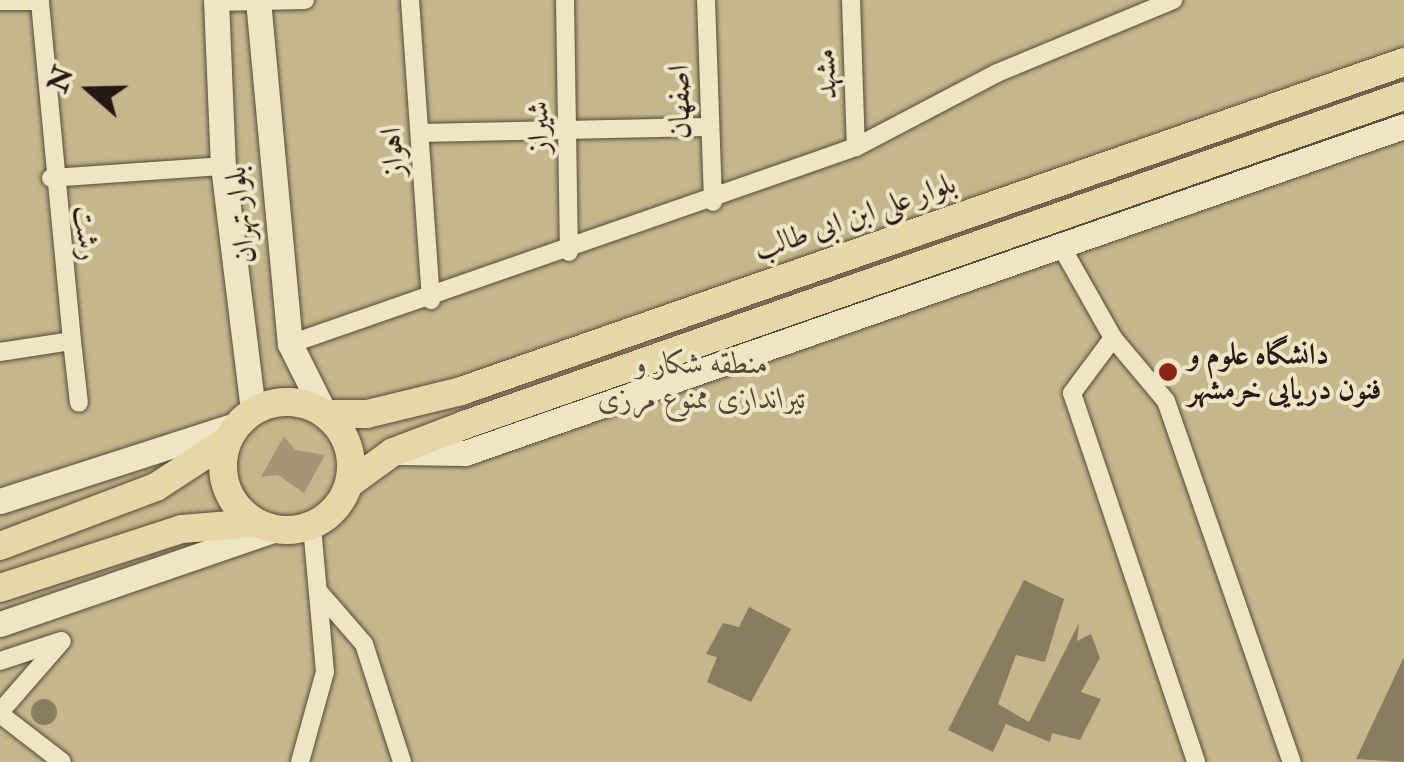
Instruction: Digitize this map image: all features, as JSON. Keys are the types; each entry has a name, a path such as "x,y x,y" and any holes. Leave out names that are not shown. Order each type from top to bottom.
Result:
{"main road":[{"name":"بلوار علی ابن ابی طالب","path":"325,414 366,414 461,391 1404,62"},
{"path":"0,588 182,529 312,527 350,484 393,452 1404,96"},
{"path":"0,546 156,487 240,425 290,402 325,414 348,445 350,484"},
{"path":"240,425 229,495 264,526"}],"street":[{"name":"بلوار تهران","path":"258,0 290,344 325,414"},
{"path":"216,1 305,0"},
{"name":"اهواز","path":"410,0 431,300"},
{"name":"شیراز","path":"565,0 569,252"},
{"name":"اصفهان","path":"706,0 706,127 713,202"},
{"name":"مشهد","path":"852,0 856,146"},
{"path":"290,344 431,300 713,202 856,146 997,73 1174,0"},
{"path":"0,1 40,1"},
{"name":"رشت","path":"40,1 51,178 79,403"},
{"name":"بلوار تهران","path":"216,1 240,425"},
{"path":"393,452 464,452 1404,126"},
{"path":"420,133 706,127"},
{"path":"51,178 223,166"},
{"path":"1061,246 1114,338 1166,401 1292,762"},
{"path":"1114,338 1072,393 1196,762"},
{"path":"0,352 72,341"},
{"path":"0,501 240,425"},
{"path":"0,624 264,526"},
{"path":"300,762 325,672 312,527"},
{"path":"318,590 364,644 402,762"},
{"path":"0,662 62,641 0,713 62,762"}],"green space":[{"name":"منطقه شکار و تیراندازی ممنوع مرزی","path":"0,0 1404,0 1404,762 0,762"}],"shaded area":[{"path":"284,436 295,450 325,455 304,493 278,475 261,477"}],"building":[{"path":"1024,580 1064,599 1045,662 1016,655 998,704 1029,722 1079,623 1077,641 1091,634 1100,658 1081,692 1101,699 1080,740 1052,733 1050,742 1006,724 993,752 948,730"},
{"path":"749,607 791,629 751,702 707,682 717,657 706,654 723,623 739,627"},
{"path":"1404,657 1404,762 1356,759"},
{"path":"44,699 53,703 57,712 53,721 44,725 35,721 31,712 35,703"}],"place":[{"name":"دانشگاه علوم و فنون دریایی خرمشهر","path":"1168,372"}]}
